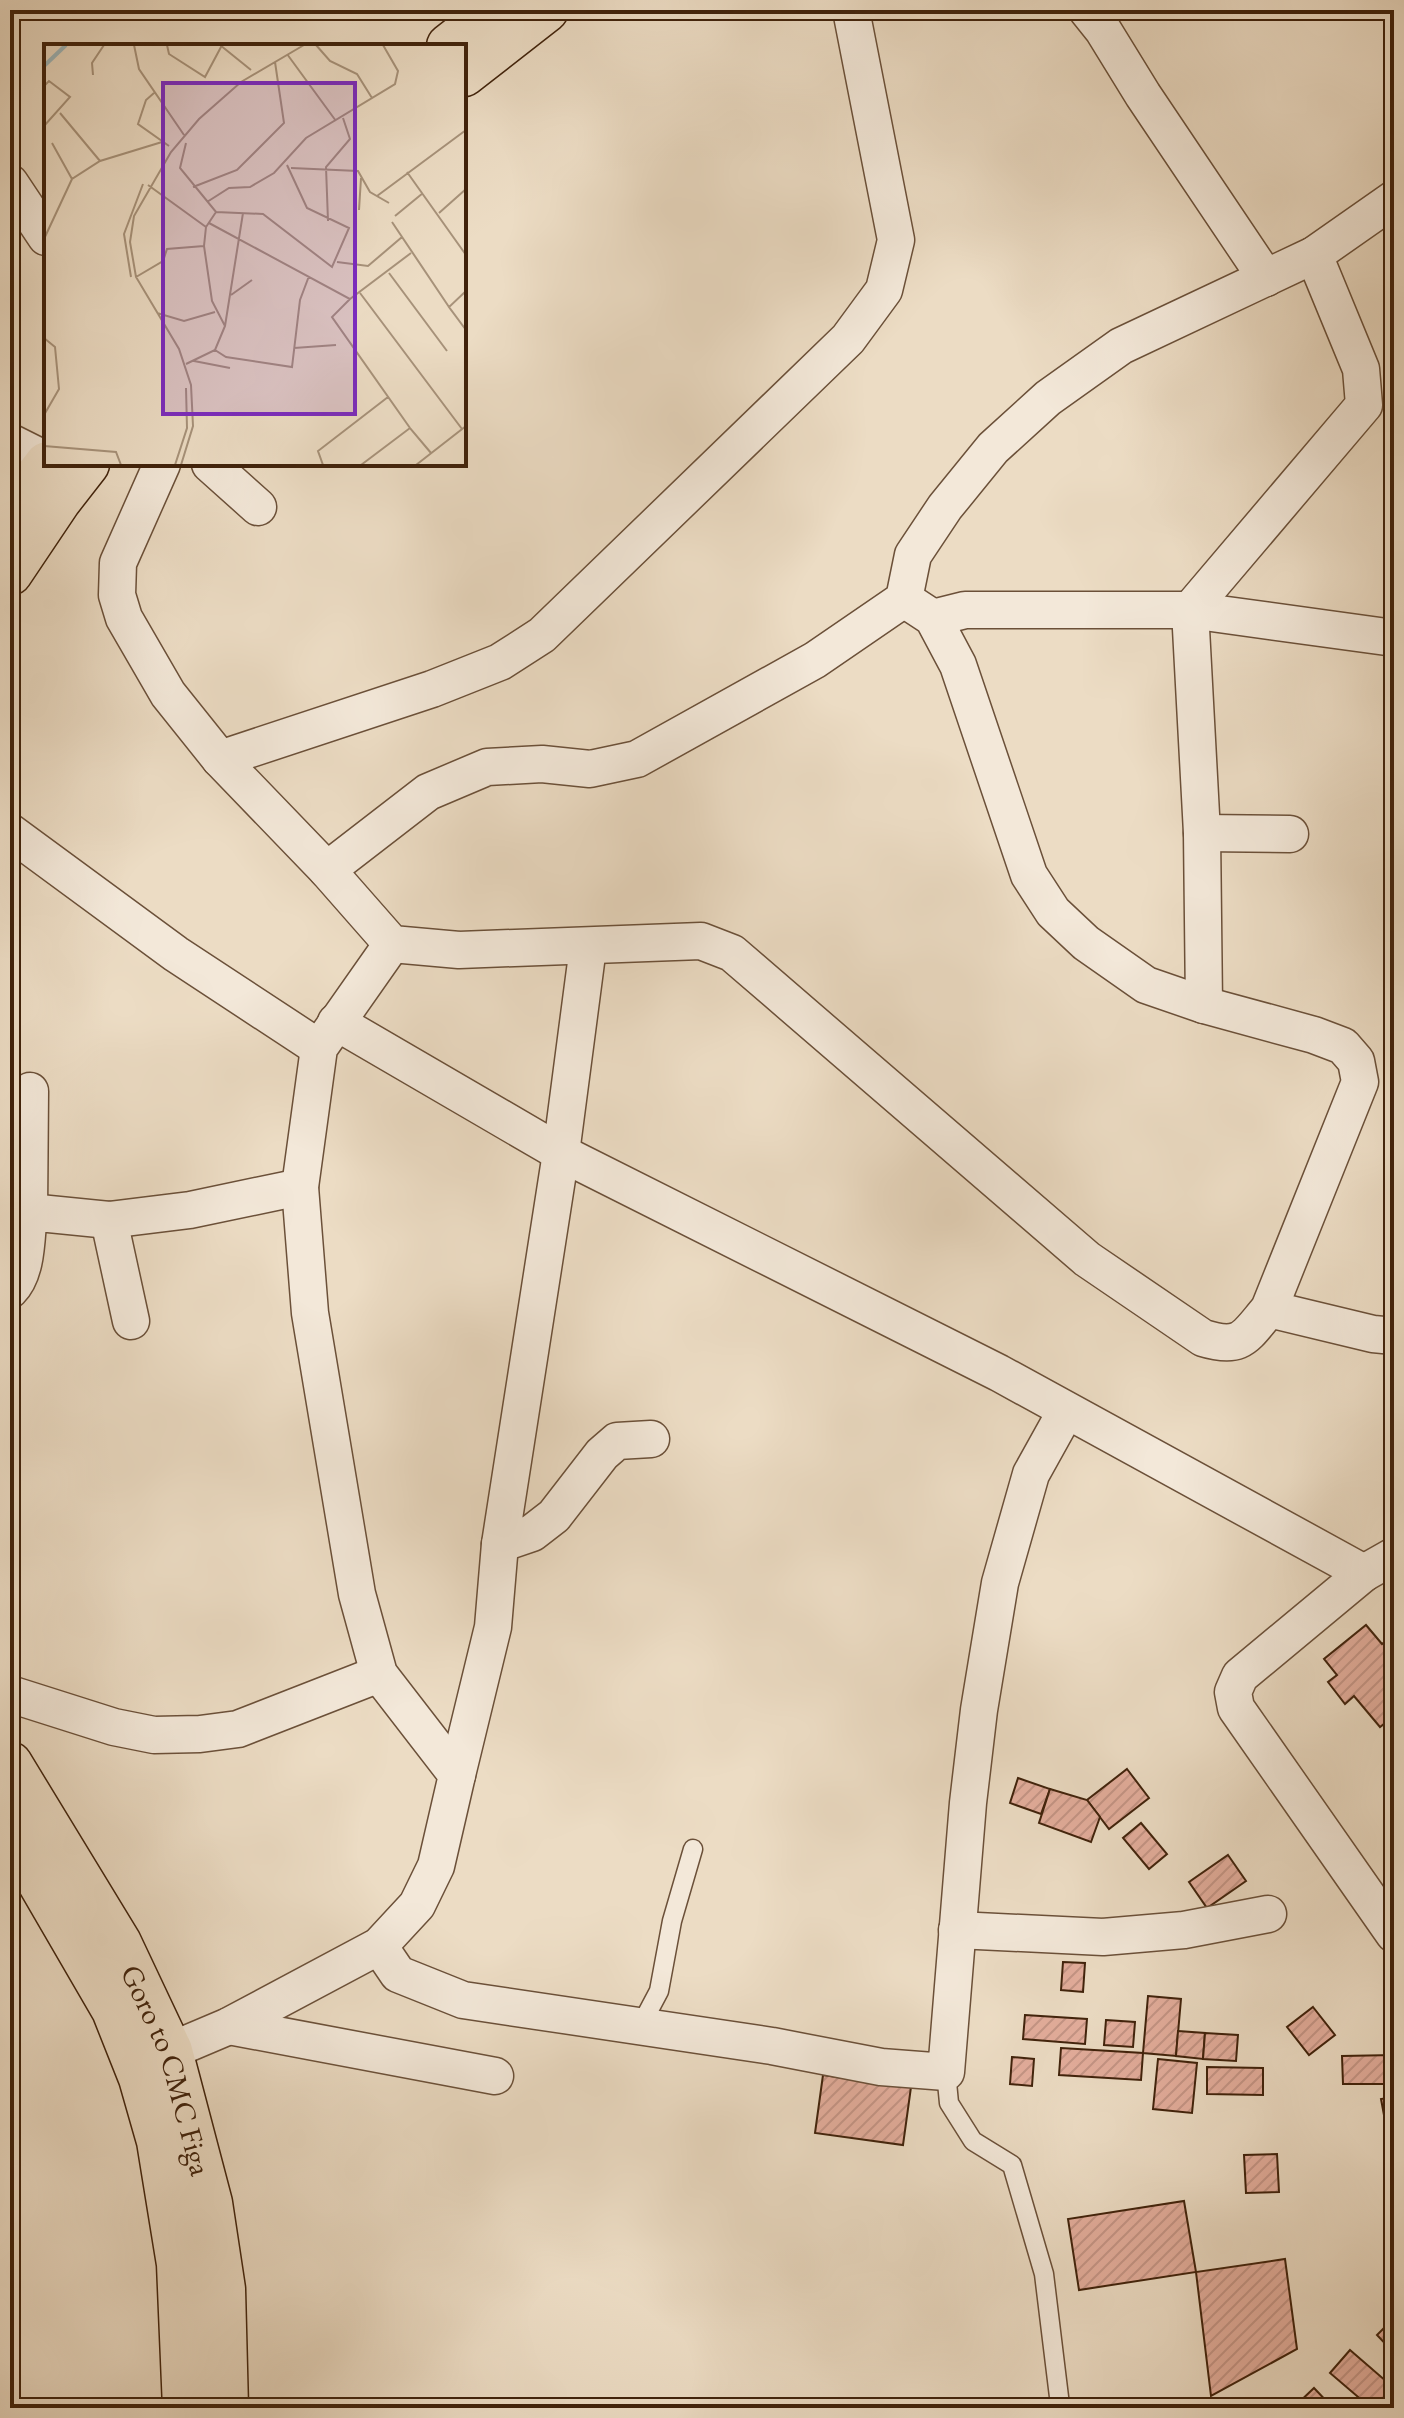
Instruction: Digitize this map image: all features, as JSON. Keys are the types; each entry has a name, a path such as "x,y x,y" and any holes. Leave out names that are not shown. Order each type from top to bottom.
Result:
{"main road":[{"path":"452,44 495,10"},
{"path":"466,72 546,10"},
{"path":"10,512 51,475 80,466"},
{"path":"10,573 51,475"},
{"name":"Goro to CMC Figa","path":"10,1764 119,1943 170,2051 210,2203 223,2289 226,2408"},
{"path":"10,1831 114,2010 141,2078 159,2141 179,2264 185,2408"}],"street":[{"path":"220,759 432,689 500,662 542,635 848,339 884,290 896,240 851,10"},
{"path":"1087,10 1266,278"},
{"path":"10,183 44,234"},
{"path":"161,466 118,563 117,595 124,618 168,694 220,759 327,870 392,944 459,950 701,941 732,953 1087,1259 1203,1338 1223,1344 1235,1343 1247,1335 1269,1309 1360,1082 1356,1061 1343,1046 1314,1035 1204,1005 1146,985 1086,943 1053,912 1029,875 958,665 918,608 913,555 945,507 993,448 1048,398 1121,346 1314,255 1394,199"},
{"path":"1204,1005 1202,833 1190,610 1364,405 1361,369 1314,255"},
{"path":"10,442 51,475"},
{"path":"212,466 258,507"},
{"path":"327,870 428,792 487,767 542,764 590,769 637,759 815,660 918,608 1190,610 1394,638"},
{"path":"10,832 176,954 328,1035 999,1373 1066,1411 1379,1565 1240,1676 1233,1692 1236,1708 1394,1934"},
{"path":"1202,833 1290,834"},
{"path":"392,944 328,1035 300,1187 312,1328 357,1594 379,1674 457,1775"},
{"path":"170,2051 229,2026 379,1946 417,1905 436,1866 493,1627 500,1544 561,1153 588,947"},
{"path":"10,1290 18,1282 22,1267 29,1212 30,1091"},
{"path":"29,1212 109,1220 190,1210 300,1187"},
{"path":"109,1220 131,1321"},
{"path":"1269,1309 1373,1334 1394,1336"},
{"path":"379,1946 398,1974 463,2000 641,2025 881,2067 946,2072 969,1788 1000,1583 1031,1474 1066,1411"},
{"path":"500,1544 532,1533 554,1516 602,1454 617,1441 651,1439"},
{"path":"10,1694 114,1727 154,1735 200,1734 238,1729 379,1674"},
{"path":"957,1930 1004,1935 1103,1937 1184,1930 1268,1914"},
{"path":"229,2026 495,2076"}],"lane":[{"path":"641,2025 659,1991 672,1921 693,1849"},
{"path":"946,2072 949,2103 973,2141 1012,2165 1044,2274 1060,2405"}],"building":[{"path":"1366,1625 1382,1644 1392,1636 1394,1639 1394,1716 1380,1727 1354,1696 1345,1704 1328,1682 1337,1675 1324,1659"},
{"path":"1127,1769 1149,1798 1109,1829 1087,1800"},
{"path":"1018,1778 1050,1789 1041,1814 1010,1803"},
{"path":"1050,1789 1087,1800 1100,1817 1091,1842 1039,1823"},
{"path":"1141,1823 1167,1854 1149,1869 1123,1838"},
{"path":"1228,1855 1246,1881 1207,1908 1189,1882"},
{"path":"1063,1962 1085,1963 1083,1992 1061,1990"},
{"path":"1148,1996 1181,1999 1176,2056 1143,2053"},
{"path":"1313,2007 1335,2035 1309,2055 1287,2027"},
{"path":"1025,2015 1087,2019 1085,2044 1023,2039"},
{"path":"1106,2020 1135,2022 1133,2047 1104,2045"},
{"path":"1178,2031 1205,2033 1203,2059 1176,2056"},
{"path":"1205,2033 1238,2035 1236,2061 1203,2059"},
{"path":"1061,2048 1143,2053 1141,2080 1059,2075"},
{"path":"1394,2055 1394,2084 1343,2084 1342,2056"},
{"path":"1012,2057 1034,2059 1032,2086 1010,2084"},
{"path":"1158,2059 1197,2063 1192,2113 1153,2109"},
{"path":"1207,2067 1263,2068 1263,2095 1207,2094"},
{"path":"823,2075 911,2087 903,2145 815,2133"},
{"path":"1394,2097 1394,2130 1387,2131 1381,2099"},
{"path":"1277,2154 1279,2192 1246,2193 1244,2155"},
{"path":"1184,2201 1196,2272 1079,2290 1068,2219"},
{"path":"1285,2259 1297,2349 1211,2396 1196,2272"},
{"path":"1394,2318 1394,2353 1377,2335"},
{"path":"1350,2350 1394,2388 1376,2408 1371,2408 1330,2373"},
{"path":"1314,2388 1333,2408 1293,2408"}]}
